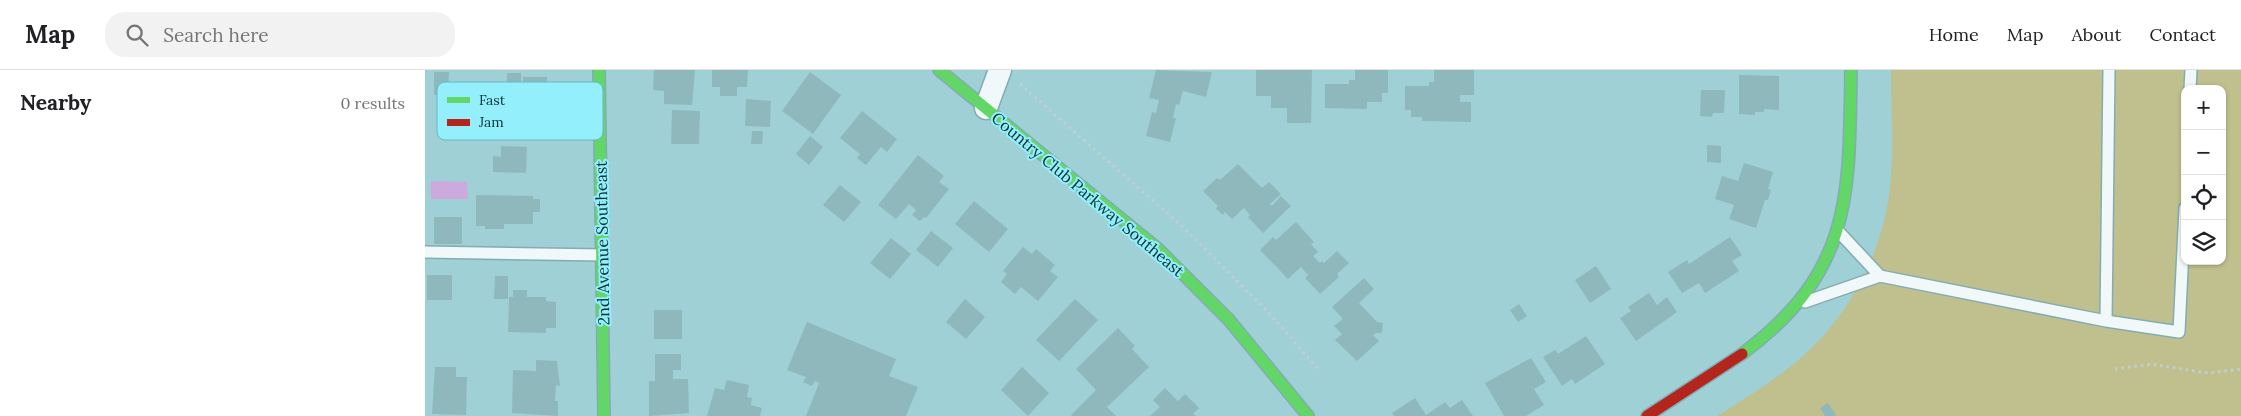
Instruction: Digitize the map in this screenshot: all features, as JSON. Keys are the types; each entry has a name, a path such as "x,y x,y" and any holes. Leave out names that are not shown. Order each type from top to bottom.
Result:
{"street":[{"name":"Country Club Parkway Southeast","path":"939,70 1158,249 1229,320 1308,416"},
{"path":"1647,416 1755,346 1799,304 1821,271 1838,231 1845,201 1849,162 1851,70"},
{"name":"Country Club Parkway Southeast","path":"986,108 1008,75"},
{"name":"2nd Avenue Southeast","path":"600,140 604,416"}],"lane":[{"path":"2105,321 2109,70"},
{"path":"2190,85 2191,70"},
{"path":"1799,304 1880,276 2105,321 2179,332 2184,220"},
{"path":"1838,231 1880,276"},
{"path":"425,252 602,255"}],"path":[{"path":"1008,75 1183,227 1269,313 1318,369"},
{"path":"2115,369 2151,364 2208,373 2241,369"}],"green space":[{"path":"1891,70 2241,70 2241,416 1717,416 1768,383 1796,362 1815,345 1846,306 1859,284 1879,238 1890,188 1892,144"}],"shaded area":[{"path":"432,181 467,182 468,199 431,199 430,183"}],"building":[{"path":"654,70 695,70 692,105 664,104 664,91 653,90"},
{"path":"712,70 748,70 747,87 737,87 737,96 720,96 720,87 712,87"},
{"path":"1156,70 1212,72 1206,97 1183,91 1179,105 1176,104 1173,118 1176,118 1170,142 1146,136 1152,112 1156,113 1159,100 1149,98"},
{"path":"1256,70 1312,70 1311,123 1287,123 1287,108 1271,108 1271,96 1256,96"},
{"path":"1355,70 1388,70 1388,93 1382,93 1382,102 1367,102 1367,109 1325,108 1325,84 1349,84 1349,80 1355,80"},
{"path":"1434,70 1474,70 1474,95 1460,95 1460,102 1471,102 1471,122 1422,121 1422,117 1411,117 1411,110 1405,110 1405,86 1429,86 1429,82 1434,82"},
{"path":"434,72 449,72 449,82 437,82 437,95 434,95"},
{"path":"810,72 841,95 813,134 782,111"},
{"path":"507,73 521,73 521,82 507,82"},
{"path":"1739,75 1779,76 1779,110 1764,109 1764,112 1755,112 1755,115 1739,114"},
{"path":"523,77 547,77 547,82 523,82"},
{"path":"1701,90 1725,90 1724,113 1713,113 1712,117 1700,116"},
{"path":"746,99 771,101 770,127 745,126"},
{"path":"672,110 700,111 699,144 671,144"},
{"path":"862,111 897,139 887,152 881,147 866,165 857,158 860,154 840,138"},
{"path":"752,131 763,131 762,144 751,144"},
{"path":"810,136 823,147 809,165 796,154"},
{"path":"1707,145 1721,146 1721,163 1707,162"},
{"path":"501,146 527,147 526,173 493,172 493,156 501,157"},
{"path":"918,155 944,176 939,182 949,189 926,218 924,217 920,221 912,215 916,210 909,204 896,219 878,205"},
{"path":"1744,163 1773,172 1768,189 1771,190 1768,200 1765,200 1756,228 1729,219 1734,205 1715,199 1722,176 1738,181"},
{"path":"1238,164 1262,188 1269,182 1281,194 1270,204 1272,206 1281,196 1291,206 1263,233 1248,217 1250,215 1244,208 1232,219 1225,212 1223,215 1216,209 1218,206 1203,191 1217,178 1220,180"},
{"path":"840,185 861,202 844,222 823,205"},
{"path":"476,195 533,196 533,199 540,199 540,212 533,212 533,224 504,224 504,229 485,229 485,226 476,226"},
{"path":"974,201 1008,229 989,252 955,224"},
{"path":"434,217 462,217 462,244 434,244"},
{"path":"1296,222 1314,242 1311,244 1318,252 1313,256 1320,263 1322,261 1324,263 1337,251 1349,263 1337,274 1339,277 1320,294 1305,278 1308,275 1301,267 1288,279 1260,250 1273,237 1276,240"},
{"path":"931,231 953,248 938,267 916,250"},
{"path":"1730,237 1742,255 1732,261 1739,271 1705,293 1699,283 1682,293 1668,272 1687,260 1689,264"},
{"path":"891,238 911,254 890,279 870,263"},
{"path":"1023,247 1032,254 1036,249 1055,265 1050,271 1058,277 1038,301 1021,287 1015,294 1001,282 1007,274 1003,271"},
{"path":"1596,266 1611,289 1590,303 1575,280"},
{"path":"427,275 452,275 452,300 427,300"},
{"path":"495,276 508,276 508,299 494,299"},
{"path":"1364,278 1374,289 1359,303 1377,322 1383,323 1382,333 1373,335 1379,341 1357,361 1335,340 1342,334 1334,326 1343,319 1332,307"},
{"path":"513,290 527,290 527,297 546,297 546,301 556,302 556,328 546,328 546,333 508,332 509,297 513,297"},
{"path":"1649,293 1657,305 1667,297 1677,312 1636,341 1620,318 1631,311 1628,307"},
{"path":"965,299 985,317 966,339 946,322"},
{"path":"1075,299 1098,320 1059,361 1036,340"},
{"path":"1519,304 1527,316 1518,322 1510,310"},
{"path":"654,310 682,310 682,339 654,339"},
{"path":"807,322 896,359 889,376 918,387 906,416 806,416 819,383 815,381 812,386 803,382 806,377 787,370"},
{"path":"1118,328 1135,346 1132,349 1149,367 1107,407 1116,416 1072,416 1096,390 1076,369"},
{"path":"1586,336 1605,364 1575,384 1572,379 1562,386 1543,357 1555,350 1558,354"},
{"path":"655,354 681,354 681,370 673,370 673,379 688,379 689,413 649,416 649,381 655,381"},
{"path":"1531,358 1546,382 1534,389 1544,405 1526,416 1504,416 1485,383"},
{"path":"536,360 557,361 560,386 556,385 555,401 558,401 558,416 512,413 513,370 536,371"},
{"path":"435,367 456,367 456,377 467,377 466,415 432,414"},
{"path":"1022,367 1049,393 1028,416 1001,390"},
{"path":"727,380 749,385 747,397 752,398 751,405 762,408 760,416 707,416 715,388 724,390"},
{"path":"1165,388 1178,401 1185,394 1199,408 1193,414 1196,416 1150,416 1160,407 1153,400"},
{"path":"1415,398 1426,415 1445,402 1450,408 1462,400 1473,416 1394,416 1392,413"},
{"path":"1828,403 1836,415 1825,416 1820,408"}],"traffic: fast":[{"path":"599,70 599,82"},
{"path":"939,70 1158,249 1229,320 1308,416"},
{"path":"1742,354 1778,323 1806,292 1825,261 1837,228 1845,194 1849,156 1851,70"},
{"path":"600,140 604,416"}],"traffic: jam":[{"path":"1647,416 1742,354"}]}
